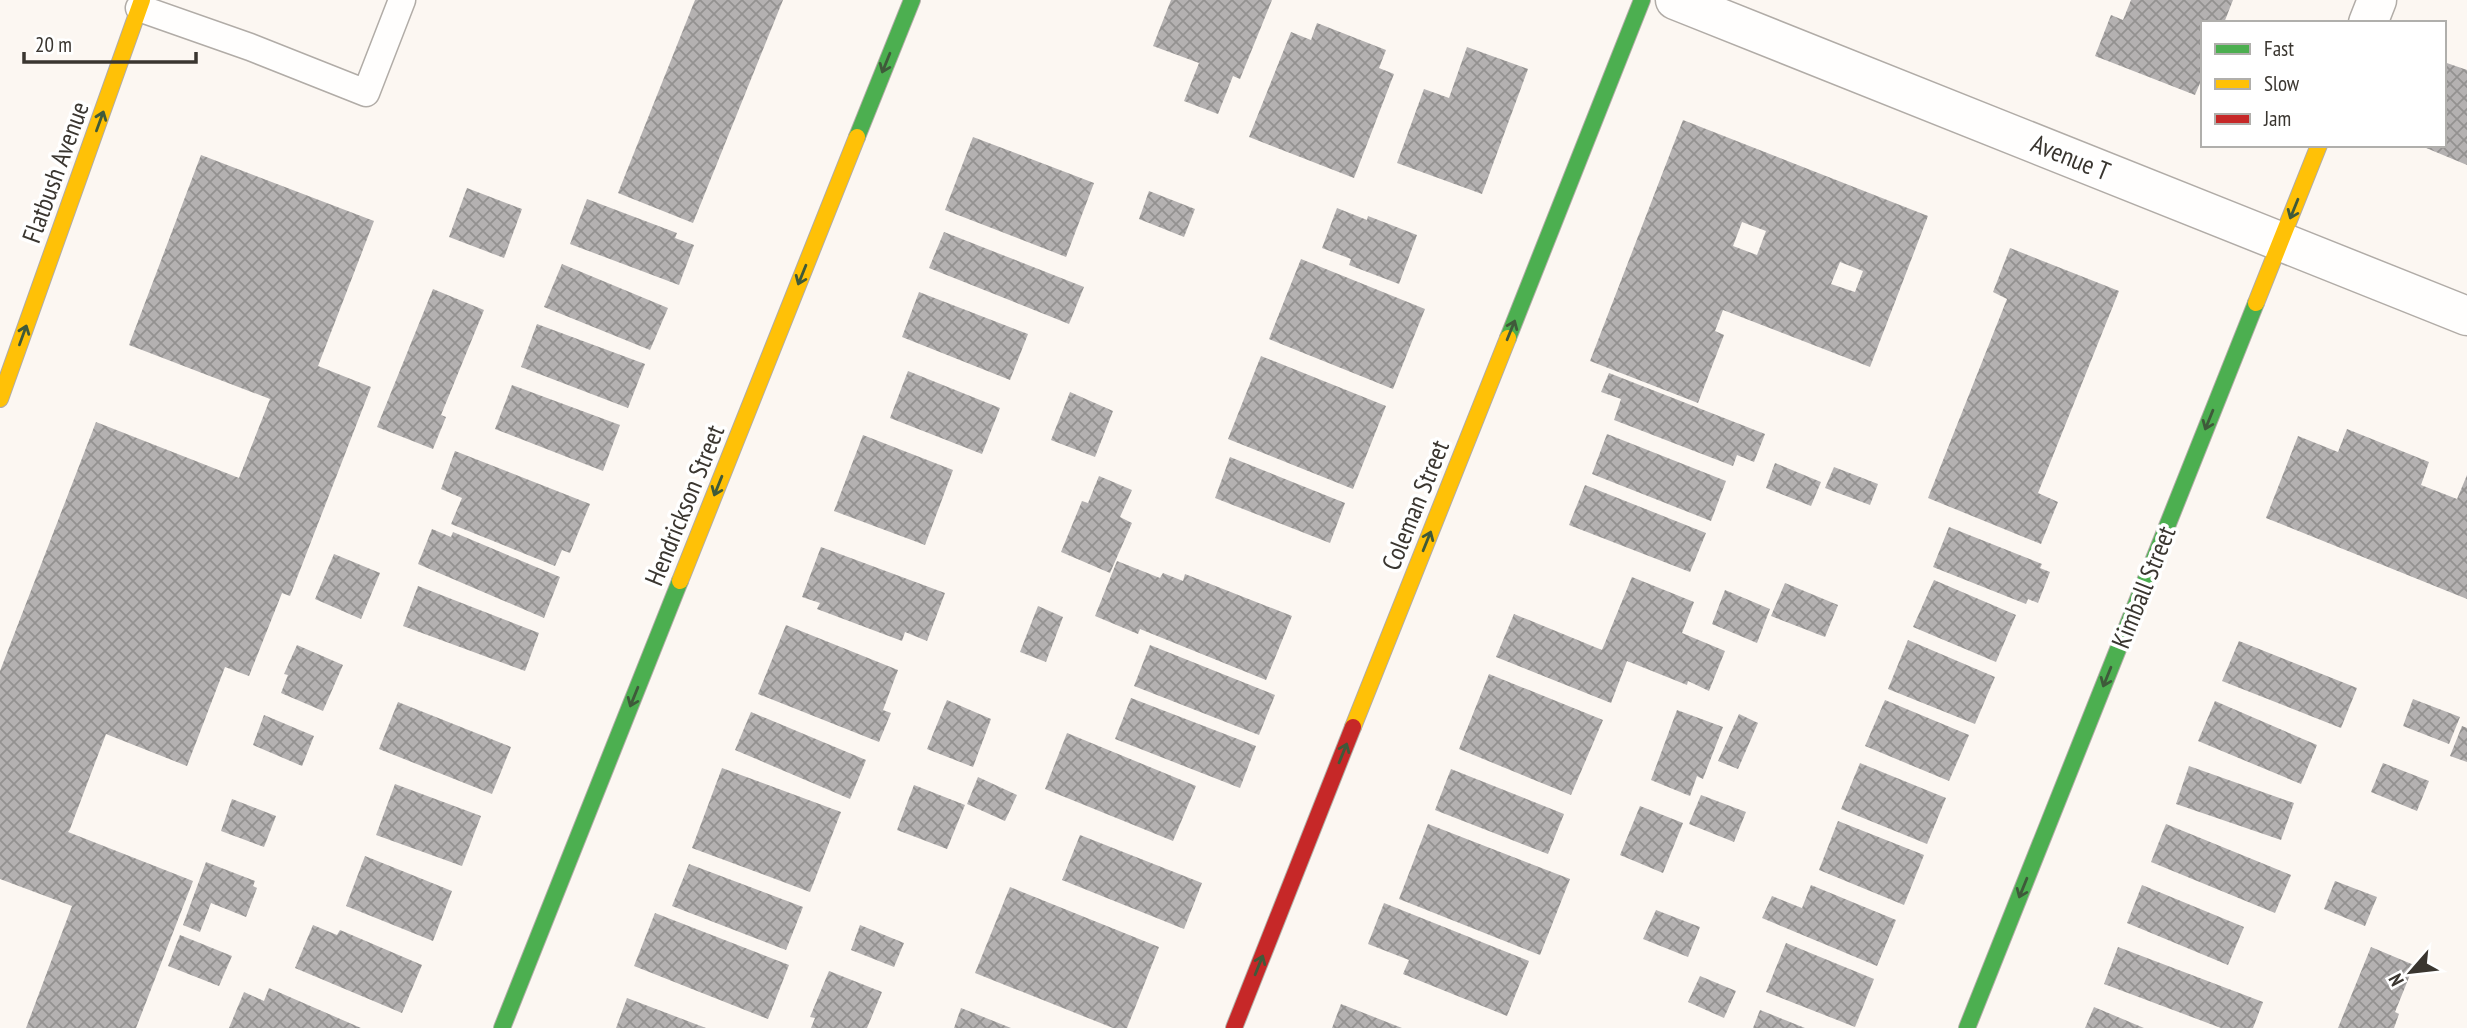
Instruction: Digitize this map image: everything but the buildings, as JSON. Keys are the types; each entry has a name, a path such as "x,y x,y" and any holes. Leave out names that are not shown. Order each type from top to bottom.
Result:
{"street":[{"name":"Hendrickson Street","path":"502,1028 912,0"},
{"name":"Coleman Street","path":"1234,1028 1642,0"},
{"name":"Avenue T","path":"1675,0 2467,316"},
{"path":"2369,21 2377,0"},
{"name":"Flatbush Avenue","path":"0,399 140,4"},
{"name":"Kimball Street","path":"1967,1028 2318,147"}],"lane":[{"path":"140,4 366,93 402,0"}],"traffic: fast":[{"path":"857,137 912,0"},
{"path":"1508,338 1642,0"},
{"path":"1967,1028 2256,303"},
{"path":"502,1028 680,581"}],"traffic: slow":[{"path":"0,399 142,0"},
{"path":"680,581 857,137"},
{"path":"2256,303 2318,147"},
{"path":"1353,727 1508,338"}],"traffic: jam":[{"path":"1234,1028 1353,727"}]}
